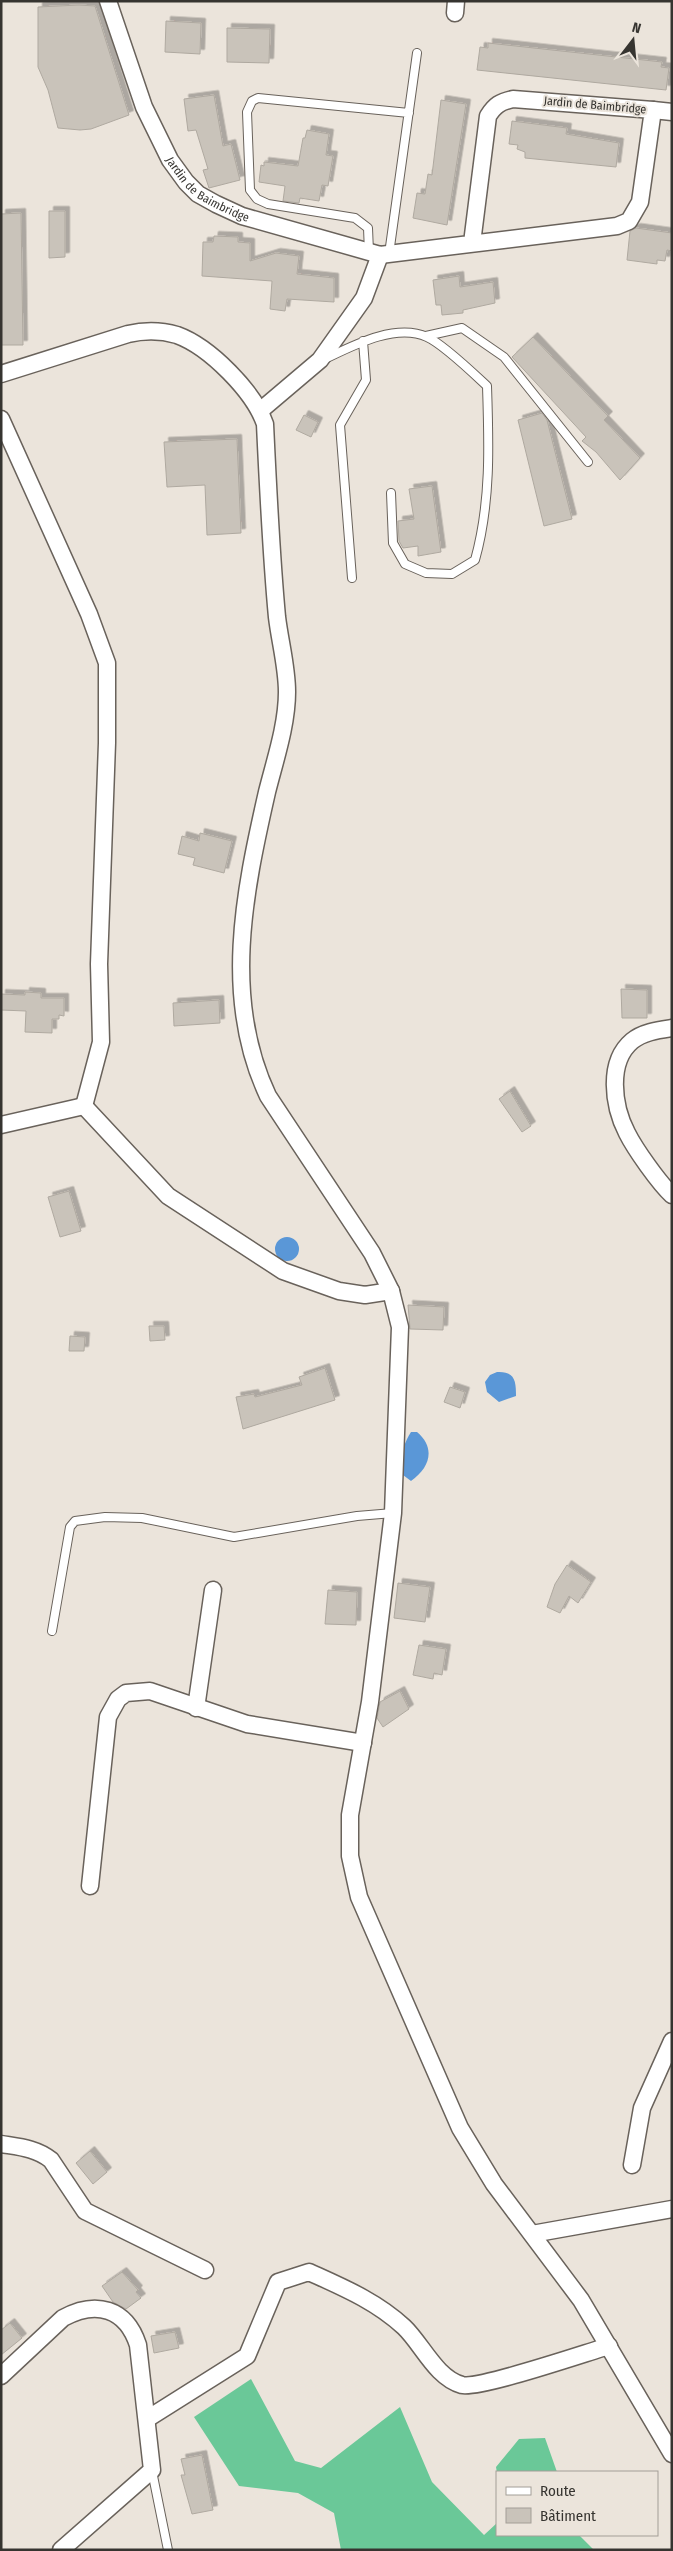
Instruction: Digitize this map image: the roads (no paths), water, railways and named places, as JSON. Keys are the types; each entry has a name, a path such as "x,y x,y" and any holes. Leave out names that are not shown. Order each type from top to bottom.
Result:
{"street":[{"name":"Jardin de Baimbridge","path":"108,1 153,128 170,160 198,194 242,216 379,254 472,244 617,226 629,221 640,202 653,110 512,99 500,102 493,107 488,116 472,244"},
{"path":"653,110 672,112"},
{"path":"261,410 320,360 364,298 379,254"},
{"path":"1,374 128,334 143,330 161,331 178,336 204,352 247,389 261,410 266,424 278,618 287,692 283,725 244,905 240,989 244,1020 256,1070 268,1096 356,1226 382,1270 396,1307 400,1335 393,1513 374,1678 350,1815 350,1856 359,1897 460,2128 494,2184 581,2300 672,2454"},
{"path":"1,419 89,614 107,663 107,744 99,964 101,1042 84,1106"},
{"path":"672,1028 652,1031 633,1040 619,1057 616,1082 617,1105 627,1134 672,1195"},
{"path":"84,1106 168,1196 283,1271 338,1292 365,1295 391,1291"},
{"path":"1,1125 84,1106"},
{"path":"196,1708 213,1590"},
{"path":"90,1886 108,1718 113,1705 126,1693 138,1690 162,1694 196,1708 261,1727 363,1744"},
{"path":"632,2165 642,2108 672,2041"},
{"path":"1,2144 43,2154 51,2160 85,2211 205,2270"},
{"path":"532,2234 672,2209"},
{"path":"146,2419 247,2356 278,2282 309,2272 369,2300 404,2327 446,2376 463,2385 498,2379 609,2346"},
{"path":"1,2376 63,2318 88,2308 106,2310 124,2319 133,2329 138,2345 152,2470 61,2550"}],"lane":[{"path":"379,254 409,113 417,53"},
{"path":"379,254 368,228 355,218 268,204 257,199 250,190 247,112 252,101 258,98 409,113"},
{"path":"320,360 363,341 395,332 426,336 462,328 504,357 588,462"},
{"path":"391,492 393,543 405,564 426,573 452,574 475,560 482,534 489,458 487,386 463,364 426,336"},
{"path":"352,578 340,425 366,380 363,341"},
{"path":"52,1631 70,1527 75,1522 105,1517 142,1518 234,1537 357,1516 393,1513"},
{"path":"152,2470 168,2550"}],"water":[{"path":"287,1237 296,1240 299,1249 296,1258 287,1261 278,1258 275,1249 278,1240"},
{"path":"497,1372 511,1375 516,1386 516,1396 499,1402 487,1392 485,1382 490,1375"},
{"path":"411,1432 417,1432 423,1438 427,1445 428,1458 423,1470 411,1481 403,1475 402,1464 404,1448"}]}
